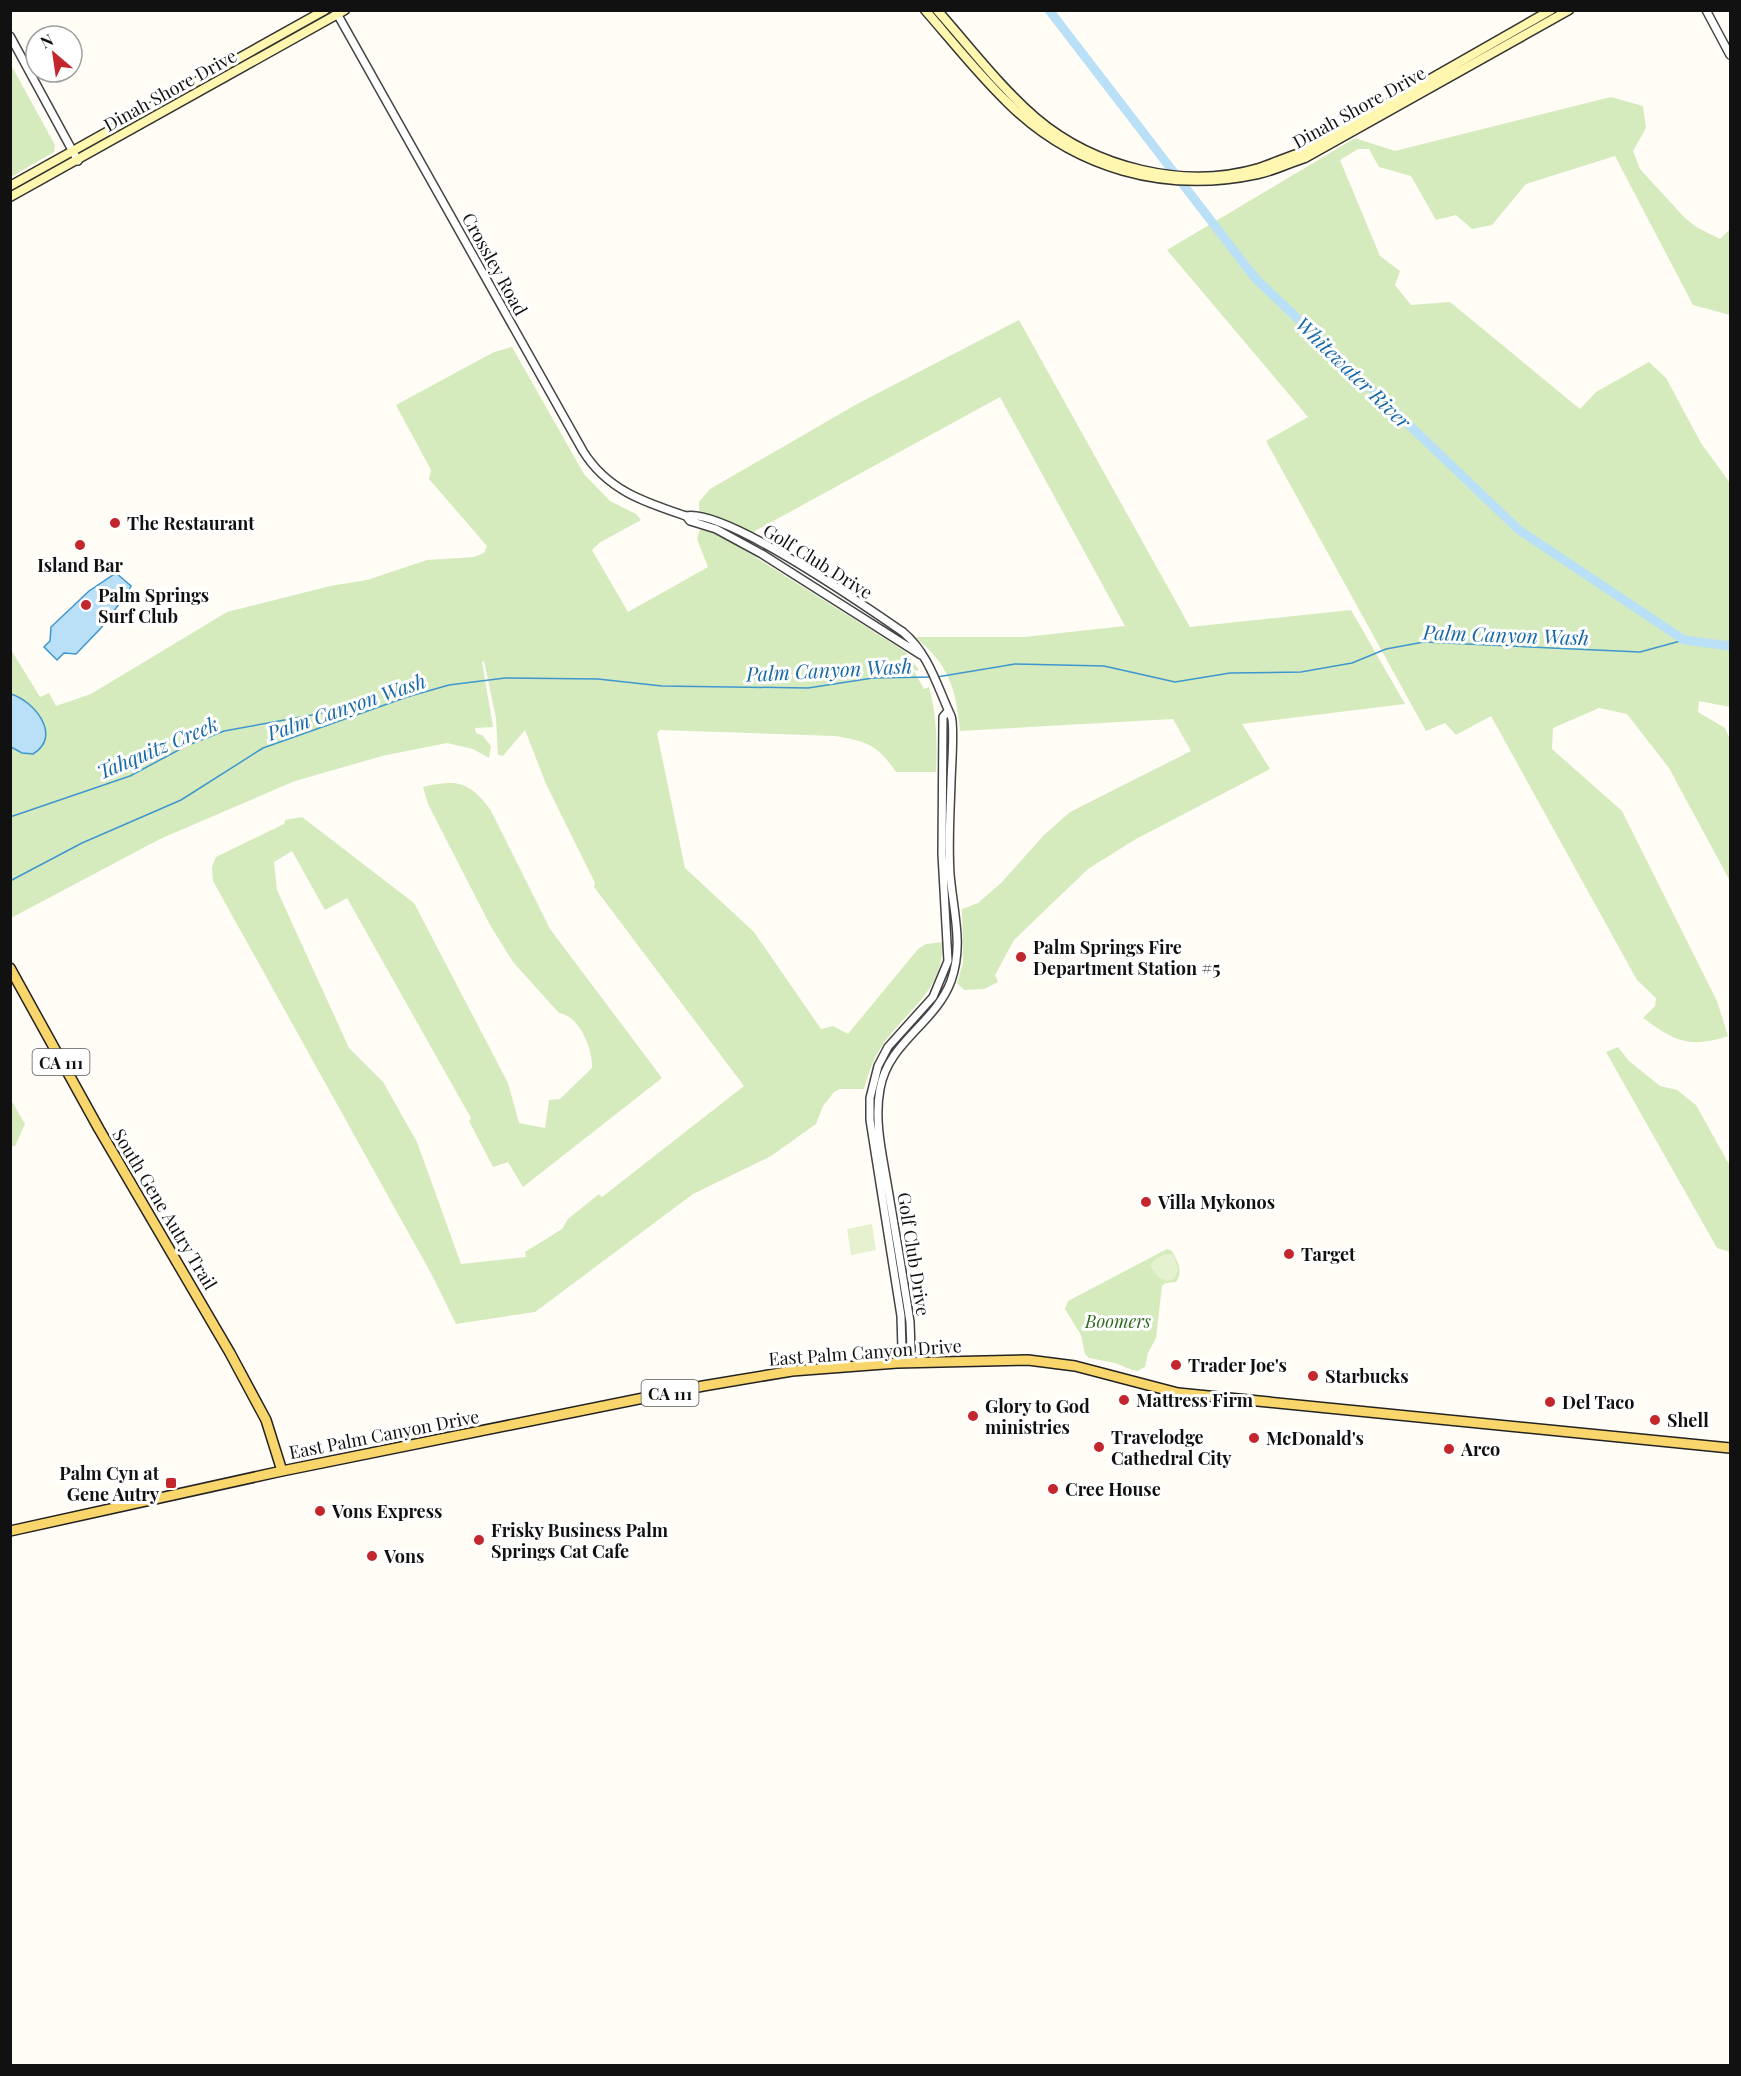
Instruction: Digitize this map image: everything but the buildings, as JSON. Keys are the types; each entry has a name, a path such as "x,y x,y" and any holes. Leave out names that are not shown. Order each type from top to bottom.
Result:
{"main road":[{"name":"Dinah Shore Drive","path":"10,186 325,10"},
{"name":"Dinah Shore Drive","path":"925,10 1006,102 1064,143 1129,167 1165,174 1195,175 1257,168 1303,155 1569,10"},
{"name":"Dinah Shore Drive","path":"937,10 1028,110 1064,143"},
{"name":"Dinah Shore Drive","path":"1303,155 1551,10"},
{"name":"Dinah Shore Drive","path":"10,197 78,161 339,12"},
{"name":"South Gene Autry Trail","path":"10,968 99,1130 230,1353 266,1420 282,1471"},
{"name":"East Palm Canyon Drive","path":"10,1531 282,1471 754,1377 832,1367 907,1363 1028,1360 1075,1366 1178,1393 1731,1448"}],"street":[{"path":"1706,10 1731,55"},
{"name":"Crossley Road","path":"339,12 591,464 621,490 655,506"},
{"path":"10,36 78,161"},
{"name":"Golf Club Drive","path":"655,506 716,529 762,554 921,655 931,667 942,688 948,711 944,717 942,854 949,939 948,961 933,997 888,1047 878,1066 870,1098 870,1120 901,1316 902,1350 907,1363"}],"green space":[{"path":"10,63 55,145 54,152 11,177"},
{"path":"1611,97 1643,106 1646,128 1633,151 1640,169 1696,227 1720,239 1730,229 1730,315 1693,305 1615,156 1526,184 1492,225 1472,229 1456,215 1436,220 1411,176 1379,167 1369,149 1358,149 1340,160 1380,256 1400,271 1395,285 1411,305 1450,302 1580,409 1596,392 1649,362 1666,378 1701,443 1730,483 1730,707 1699,701 1698,712 1725,728 1730,739 1730,881 1669,768 1627,714 1599,708 1553,728 1552,749 1622,811 1717,1001 1728,1036 1703,1042 1692,1042 1674,1037 1643,1018 1655,1006 1656,998 1637,980 1491,716 1456,735 1445,723 1426,731 1266,441 1308,417 1167,250 1355,138 1395,151"},
{"path":"1019,320 1190,627 1351,610 1405,704 1242,724 1270,769 1136,839 1088,869 1014,940 995,975 998,982 984,989 964,990 957,983 963,963 962,909 978,903 1001,883 1044,835 1070,812 1191,751 1173,719 960,731 956,702 949,678 936,657 915,637 1024,637 1125,626 1000,397 755,531 744,550 906,652 919,670 914,671 924,689 929,687 936,729 936,772 896,772 877,750 863,742 835,736 660,730 657,733 685,868 754,932 821,1029 833,1026 848,1034 918,949 926,944 943,942 941,961 929,989 877,1054 864,1089 840,1089 834,1092 823,1106 816,1124 771,1156 693,1194 535,1312 456,1324 433,1277 213,881 212,867 216,857 284,824 285,820 302,817 414,903 508,1083 519,1123 545,1128 549,1100 560,1099 592,1068 588,1043 573,1020 559,1013 513,962 490,925 428,804 423,787 444,783 461,784 475,793 490,809 550,929 662,1078 523,1187 508,1162 493,1167 469,1121 471,1118 347,898 325,910 292,851 274,862 277,890 349,1048 383,1082 417,1142 461,1264 526,1257 525,1252 562,1229 568,1219 599,1194 602,1197 744,1086 594,887 595,883 546,784 525,730 503,756 498,755 496,718 484,661 482,662 493,727 475,728 476,733 482,735 491,746 489,758 473,749 447,743 382,756 295,781 160,839 11,918 10,648 40,697 49,693 56,706 91,694 227,612 330,586 367,580 427,560 474,557 484,553 487,546 429,479 431,470 396,405 494,352 512,347 584,474 610,501 636,514 641,520 599,543 592,550 628,612 708,567 697,539 700,529 699,502 710,489 857,404"},
{"path":"1618,1047 1629,1061 1660,1086 1677,1090 1696,1105 1730,1166 1730,1252 1717,1248 1606,1052"},
{"path":"10,1098 25,1124 15,1146 11,1146"},
{"path":"872,1224 876,1250 851,1255 847,1229"},
{"name":"Boomers","path":"1167,1249 1172,1251 1176,1259 1179,1274 1176,1282 1162,1286 1156,1338 1148,1353 1145,1367 1137,1371 1115,1363 1089,1358 1085,1354 1081,1335 1065,1309 1068,1301"},
{"path":"1173,1254 1178,1269 1174,1279 1167,1281 1158,1277 1150,1265 1156,1258"}],"water":[{"path":"116,573 131,586 128,592 101,628 76,654 64,653 57,660 44,647 50,641 51,627 89,591"},
{"path":"11,694 28,704 42,720 45,738 42,747 33,754 22,753 11,747"}],"waterway":[{"name":"Whitewater River","path":"1049,10 1255,278 1519,530 1684,640 1730,646"},
{"name":"Palm Canyon Wash","path":"937,677 1015,664 1104,666 1175,682 1230,673 1301,672 1352,663 1386,649 1424,642 1640,652 1684,640"},
{"name":"Palm Canyon Wash","path":"10,881 82,843 181,800 263,748 407,697 449,685 505,678 598,679 662,686 808,688 873,678 933,677"},
{"name":"Tahquitz Creek","path":"10,817 130,776 186,746 224,731 334,711 353,717"}],"place":[{"name":"The Restaurant","path":"115,523"},
{"name":"Island Bar","path":"80,545"},
{"name":"Palm Springs Surf Club","path":"86,605"},
{"name":"Palm Springs Fire Department Station #5","path":"1021,957"},
{"name":"Villa Mykonos","path":"1146,1202"},
{"name":"Target","path":"1289,1254"},
{"name":"Trader Joe's","path":"1176,1365"},
{"name":"Starbucks","path":"1313,1376"},
{"name":"Mattress Firm","path":"1124,1400"},
{"name":"Del Taco","path":"1550,1402"},
{"name":"Glory to God ministries","path":"973,1416"},
{"name":"Shell","path":"1655,1420"},
{"name":"McDonald's","path":"1254,1438"},
{"name":"Travelodge Cathedral City","path":"1099,1447"},
{"name":"Arco","path":"1449,1449"},
{"name":"Palm Cyn at Gene Autry","path":"171,1483"},
{"name":"Cree House","path":"1053,1489"},
{"name":"Vons Express","path":"320,1511"},
{"name":"Frisky Business Palm Springs Cat Cafe","path":"479,1540"},
{"name":"Vons","path":"372,1556"}]}
